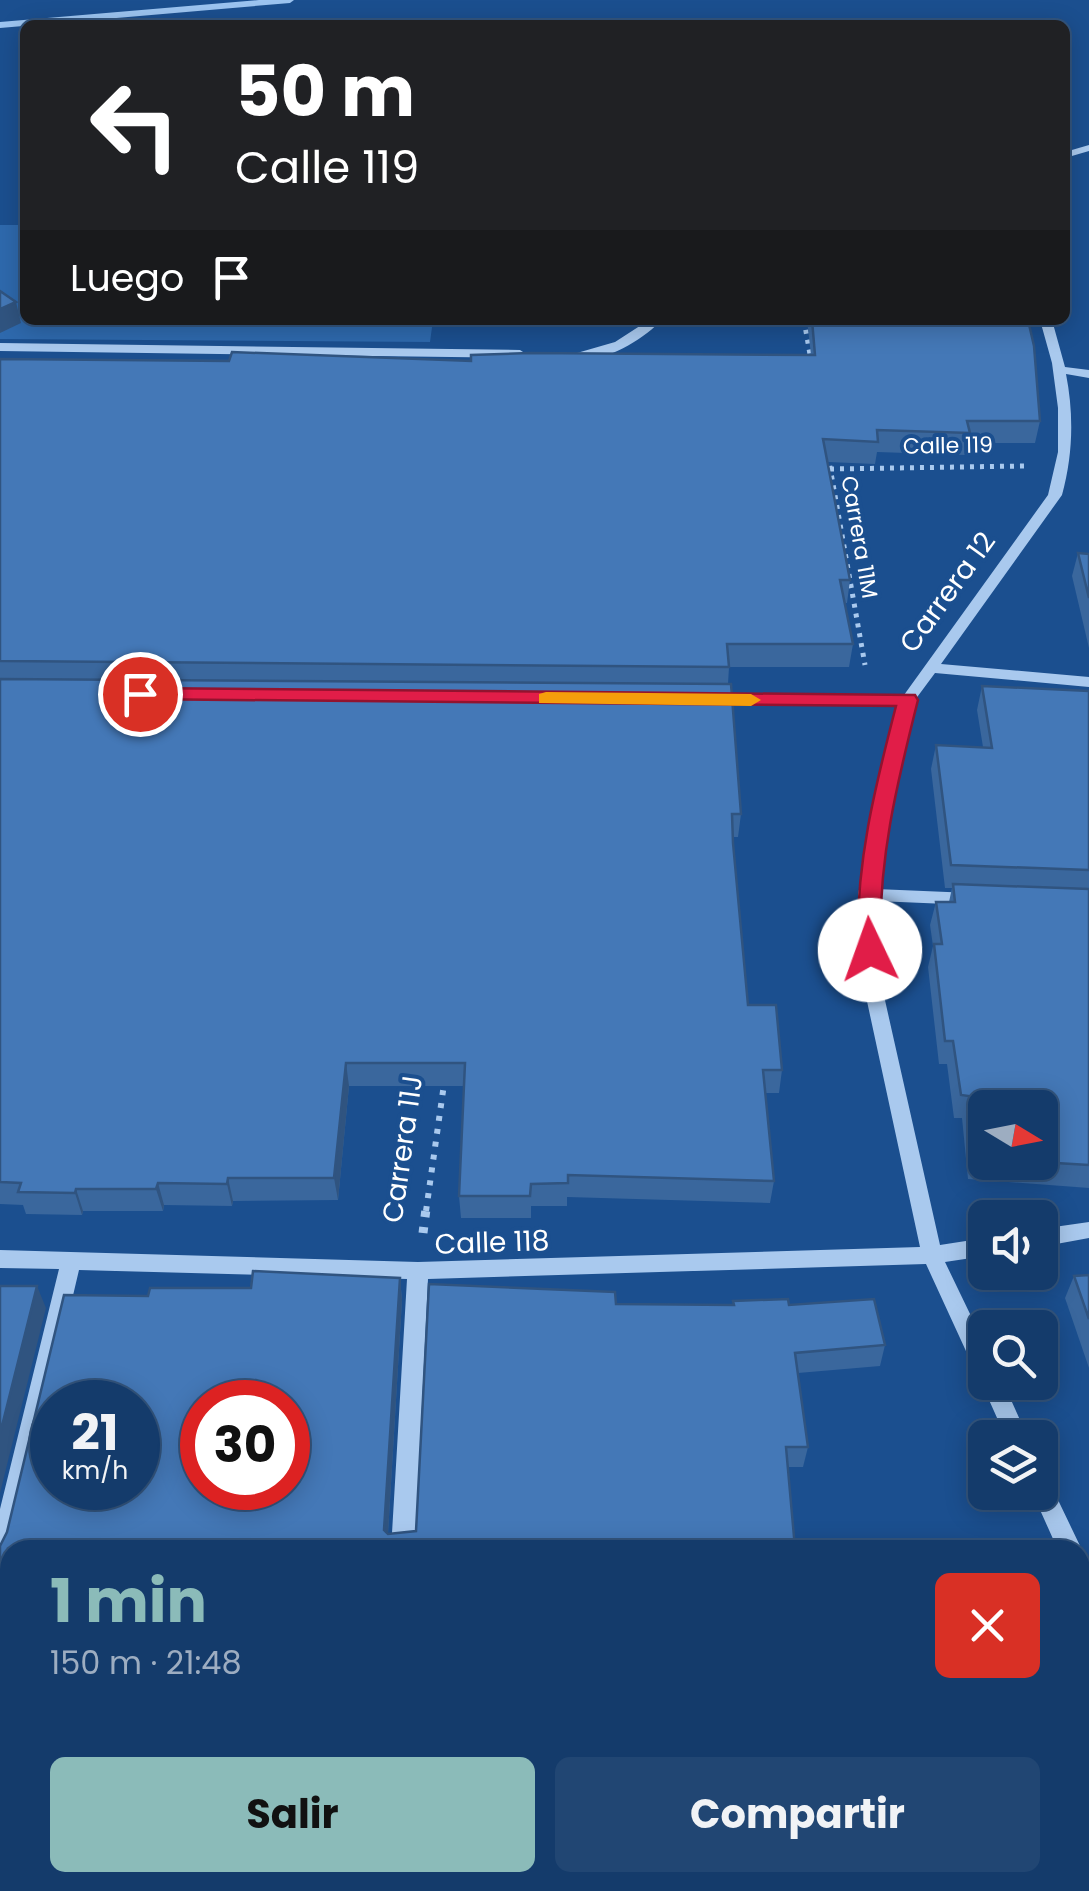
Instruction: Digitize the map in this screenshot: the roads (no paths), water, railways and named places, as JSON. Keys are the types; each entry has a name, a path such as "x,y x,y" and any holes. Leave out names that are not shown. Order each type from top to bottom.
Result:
{"street":[{"path":"552,355 591,355 640,334 650,325"},
{"name":"Carrera 12","path":"968,1332 932,1255 874,996 867,895 886,784 908,700 1054,495 1066,466 1062,370 1048,325"},
{"path":"0,347 532,354"},
{"path":"1062,370 1089,374"},
{"path":"929,668 1089,682"},
{"path":"681,700 908,700"},
{"path":"867,895 996,900"},
{"path":"1058,1235 1089,1230"},
{"name":"Calle 118","path":"0,1258 418,1271 932,1255 968,1250"},
{"path":"4,1540 71,1260"},
{"path":"404,1540 418,1271"},
{"path":"1051,1510 1065,1540"}],"waterway":[{"path":"58,20 290,0"},
{"path":"0,25 20,23"}]}
